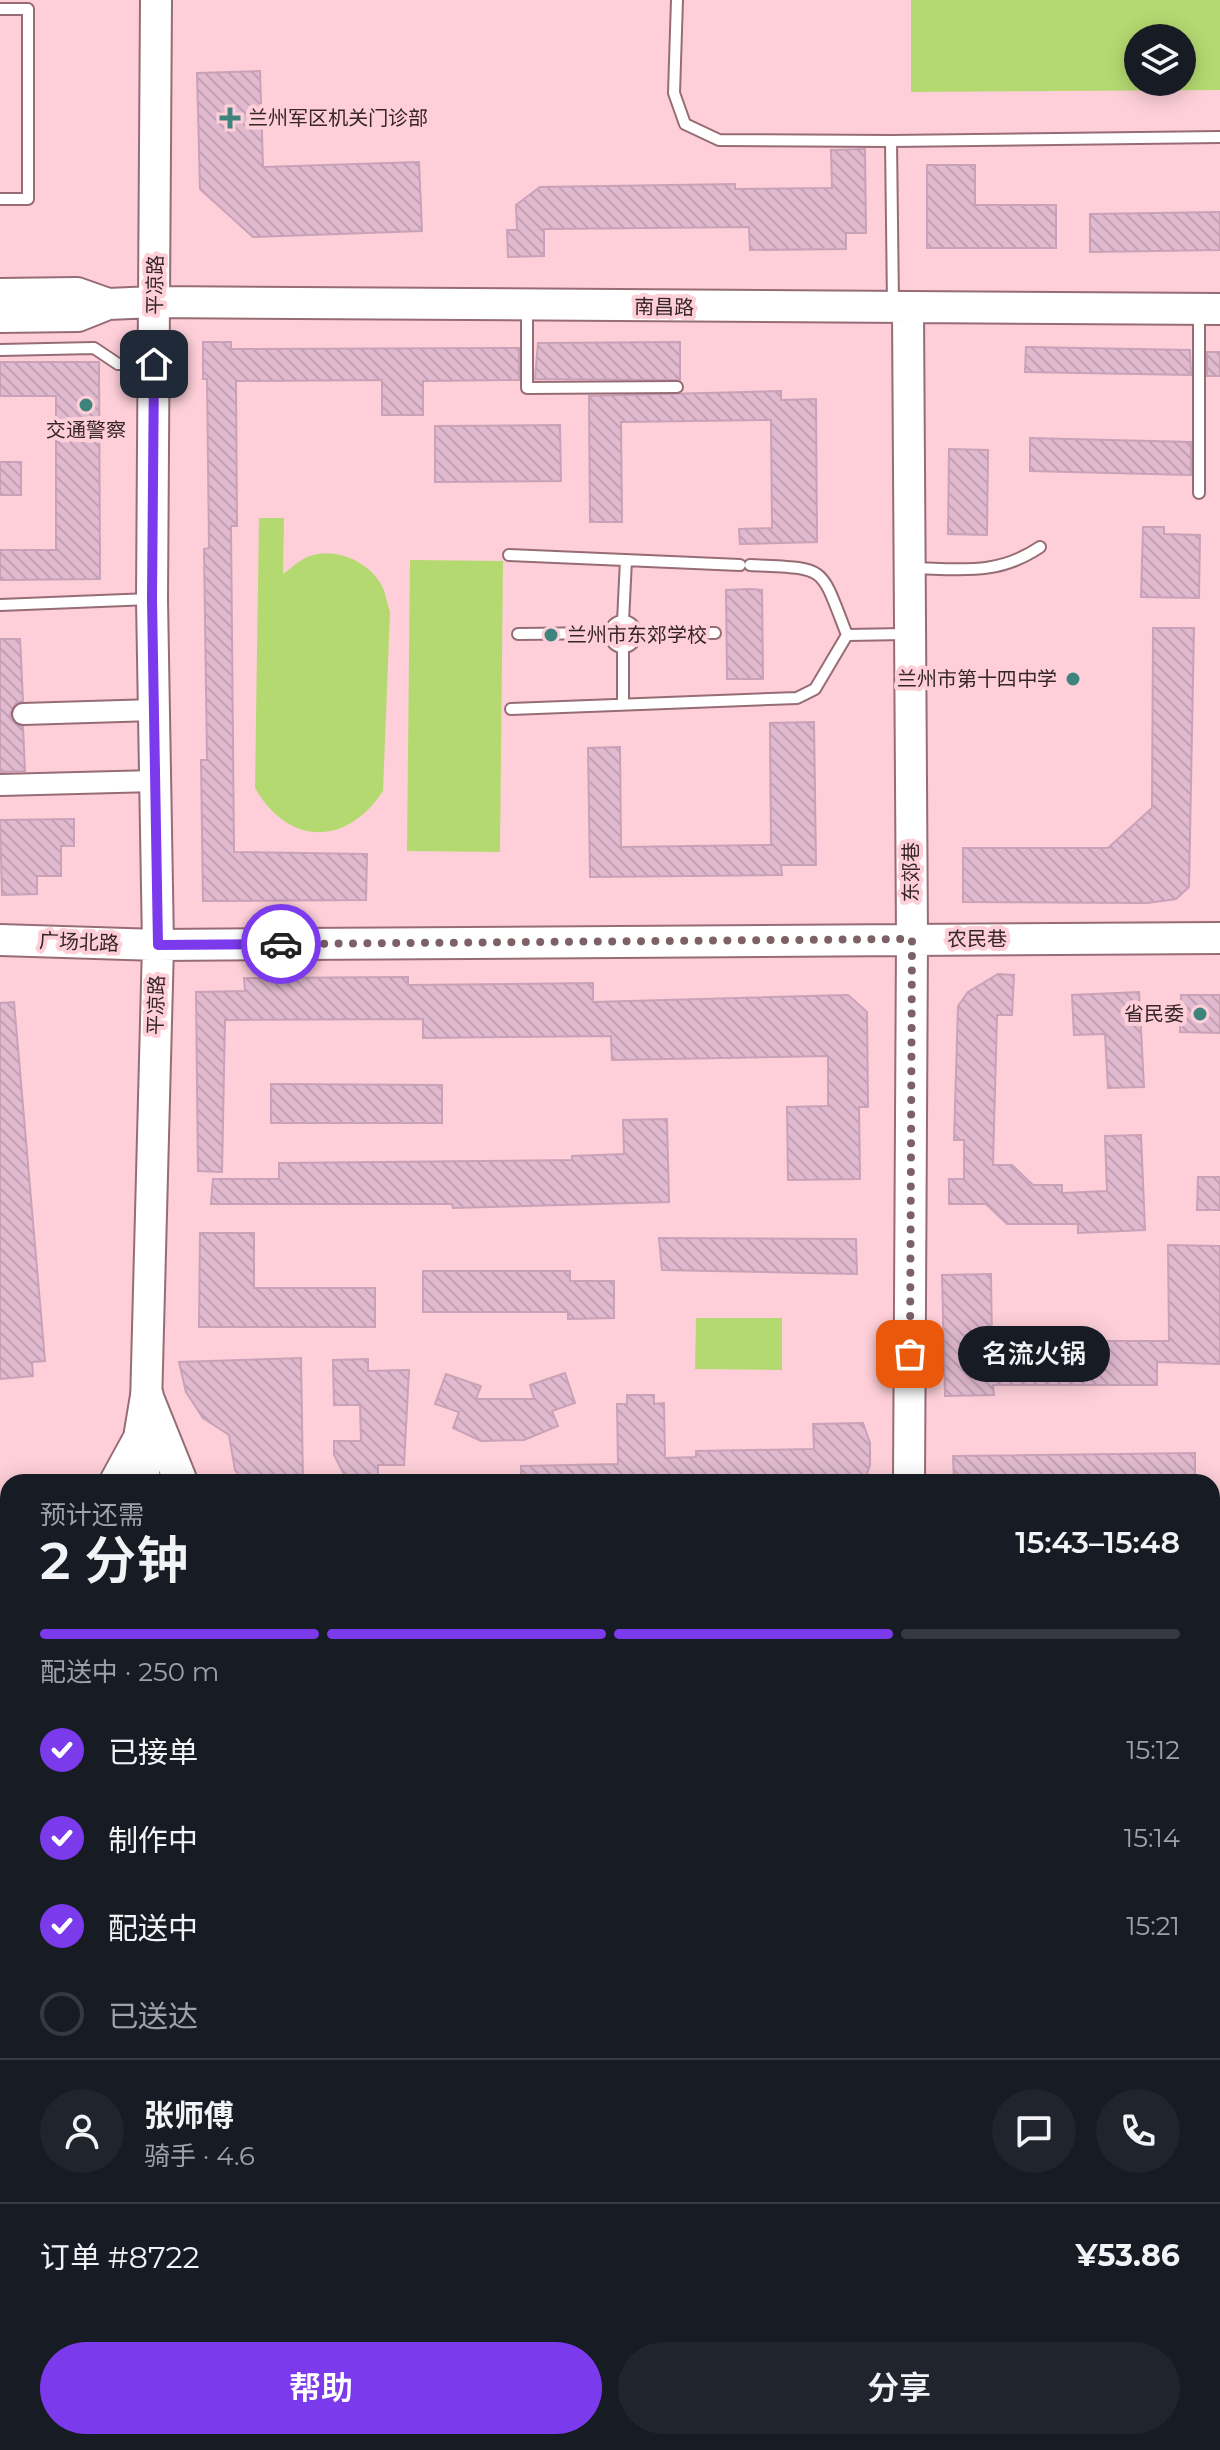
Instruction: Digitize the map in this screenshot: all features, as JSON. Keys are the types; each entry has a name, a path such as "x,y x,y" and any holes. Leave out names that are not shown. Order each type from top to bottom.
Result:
{"main road":[{"name":"平凉路","path":"144,1474 158,945 152,599 156,0"},
{"name":"南昌路","path":"0,294 77,293 108,304"},
{"name":"南昌路","path":"0,317 78,316 108,304 154,302 901,310 1209,309"},
{"name":"东郊巷","path":"901,310 910,568 909,1474"},
{"name":"农民巷","path":"158,945 1220,938"},
{"name":"广场北路","path":"0,940 158,945"},
{"path":"120,1474 140,1438 147,1396"},
{"path":"147,1396 159,1435 177,1474"}],"street":[{"path":"23,714 154,710"},
{"path":"0,785 155,781"}],"lane":[{"path":"677,0 674,93 685,124 719,140 1220,137"},
{"path":"0,9 28,9 28,199 0,199"},
{"path":"891,141 901,310"},
{"path":"527,306 527,388 677,387"},
{"path":"1199,493 1209,309"},
{"path":"0,350 94,348 118,364 154,364"},
{"path":"910,568 993,569 1017,562 1040,547"},
{"path":"509,555 816,571 825,578 847,635"},
{"path":"623,621 626,560"},
{"path":"0,605 152,599"},
{"path":"623,621 632,624 636,634 632,643 623,647 614,643 610,633 614,624 623,621"},
{"path":"518,634 610,633"},
{"path":"636,634 715,633"},
{"path":"847,635 910,634"},
{"path":"511,709 797,698 815,689 847,635"},
{"path":"623,647 623,703"}],"green space":[{"path":"911,0 1220,0 1220,90 1196,90 1196,24 1124,24 1124,91 911,92"},
{"path":"259,518 284,518 283,574 314,555 325,553 348,557 377,578 390,612 383,791 369,809 336,830 318,832 284,821 255,788"},
{"path":"410,560 503,561 500,852 407,851"},
{"path":"696,1318 782,1318 782,1370 695,1369"}],"building":[{"name":"兰州军区机关门诊部","path":"260,71 263,167 419,162 422,231 253,237 200,189 197,73"},
{"path":"865,149 866,233 846,233 846,249 750,250 749,227 544,229 544,256 508,257 507,230 517,230 516,205 540,187 735,184 735,189 832,188 831,150"},
{"path":"927,165 975,165 975,205 1056,205 1056,248 927,248"},
{"path":"1220,212 1220,250 1090,252 1090,214"},
{"path":"203,342 231,342 231,349 519,348 519,380 423,381 423,415 382,415 382,380 236,381 237,526 231,526 234,852 367,854 366,900 203,901 201,760 207,760 204,549 209,548 207,379 203,379"},
{"path":"680,342 680,380 535,379 538,343"},
{"path":"1026,347 1190,350 1191,375 1025,372"},
{"path":"1207,352 1220,352 1220,376 1207,376"},
{"path":"0,362 99,362 100,579 0,580 0,550 56,550 56,396 0,396"},
{"path":"781,391 781,400 816,399 817,542 740,544 739,529 772,528 771,420 621,422 622,522 590,522 589,396"},
{"path":"560,425 561,481 435,482 435,426"},
{"path":"1030,438 1191,442 1191,475 1030,471"},
{"path":"949,449 988,450 987,535 948,534"},
{"path":"0,462 21,462 21,495 0,495"},
{"path":"1143,527 1164,527 1164,534 1200,535 1199,598 1141,597"},
{"path":"726,590 762,590 763,679 727,679"},
{"path":"1153,628 1194,628 1189,887 1176,899 1147,903 963,902 963,848 1108,848 1152,808"},
{"path":"0,639 20,639 23,701 16,703 10,714 12,721 23,727 25,771 0,772"},
{"path":"814,722 816,865 781,865 782,875 590,877 588,748 620,747 621,847 771,845 770,723"},
{"path":"74,819 74,846 61,846 61,876 37,876 37,894 2,895 0,820"},
{"path":"998,974 1014,975 1012,1015 997,1015 993,1165 1012,1165 1033,1185 1062,1185 1062,1193 1107,1191 1105,1136 1141,1135 1145,1230 1078,1233 1078,1224 1007,1224 986,1204 949,1204 949,1179 964,1179 964,1140 954,1140 958,1006 968,992"},
{"path":"408,977 408,985 593,983 593,1002 848,995 867,1012 868,1107 859,1107 860,1179 788,1180 787,1107 828,1106 828,1056 612,1060 611,1036 423,1038 423,1019 225,1020 222,1172 198,1171 196,992 245,991 244,978"},
{"path":"1139,992 1144,1087 1108,1088 1105,1034 1074,1035 1072,995"},
{"name":"省民委","path":"1181,995 1220,995 1220,1033 1180,1032"},
{"path":"14,1002 45,1361 32,1362 33,1376 0,1379 0,1003"},
{"path":"271,1084 442,1085 442,1123 271,1123"},
{"path":"667,1119 669,1202 453,1208 452,1204 211,1204 213,1179 279,1179 279,1163 572,1160 572,1156 624,1154 623,1120"},
{"path":"1198,1177 1220,1177 1220,1210 1197,1210"},
{"path":"200,1233 254,1233 254,1288 375,1288 375,1327 199,1327"},
{"path":"659,1238 856,1239 857,1274 662,1270"},
{"path":"1168,1245 1220,1246 1220,1364 1157,1362 1157,1385 993,1385 994,1395 945,1396 942,1275 991,1274 992,1341 1169,1341"},
{"path":"423,1271 570,1271 570,1281 614,1281 614,1318 568,1319 568,1312 423,1312"},
{"path":"301,1358 303,1474 238,1474 229,1435 203,1418 186,1392 179,1362"},
{"path":"368,1359 368,1371 409,1370 404,1465 378,1465 378,1474 344,1474 334,1455 334,1441 361,1441 360,1405 334,1405 333,1360"},
{"path":"565,1373 575,1403 552,1411 558,1426 524,1440 481,1441 453,1428 459,1412 435,1404 446,1374 481,1386 476,1399 534,1399 530,1385"},
{"path":"627,1395 654,1395 654,1404 664,1403 665,1458 696,1457 696,1451 814,1449 813,1424 863,1423 870,1443 870,1465 867,1474 521,1474 521,1466 618,1464 617,1404 627,1404"},
{"path":"1195,1453 1195,1474 954,1474 953,1456"}],"way so far":[{"path":"281,944 912,939 910,1354"}],"place":[{"name":"兰州军区机关门诊部","path":"230,118"},
{"name":"交通警察","path":"86,405"},
{"name":"兰州市东郊学校","path":"551,635"},
{"name":"兰州市第十四中学","path":"1073,679"},
{"name":"省民委","path":"1200,1014"},
{"name":"名流火锅","path":"910,1354"}],"route":[{"path":"154,364 152,599 158,945 281,944"}]}
